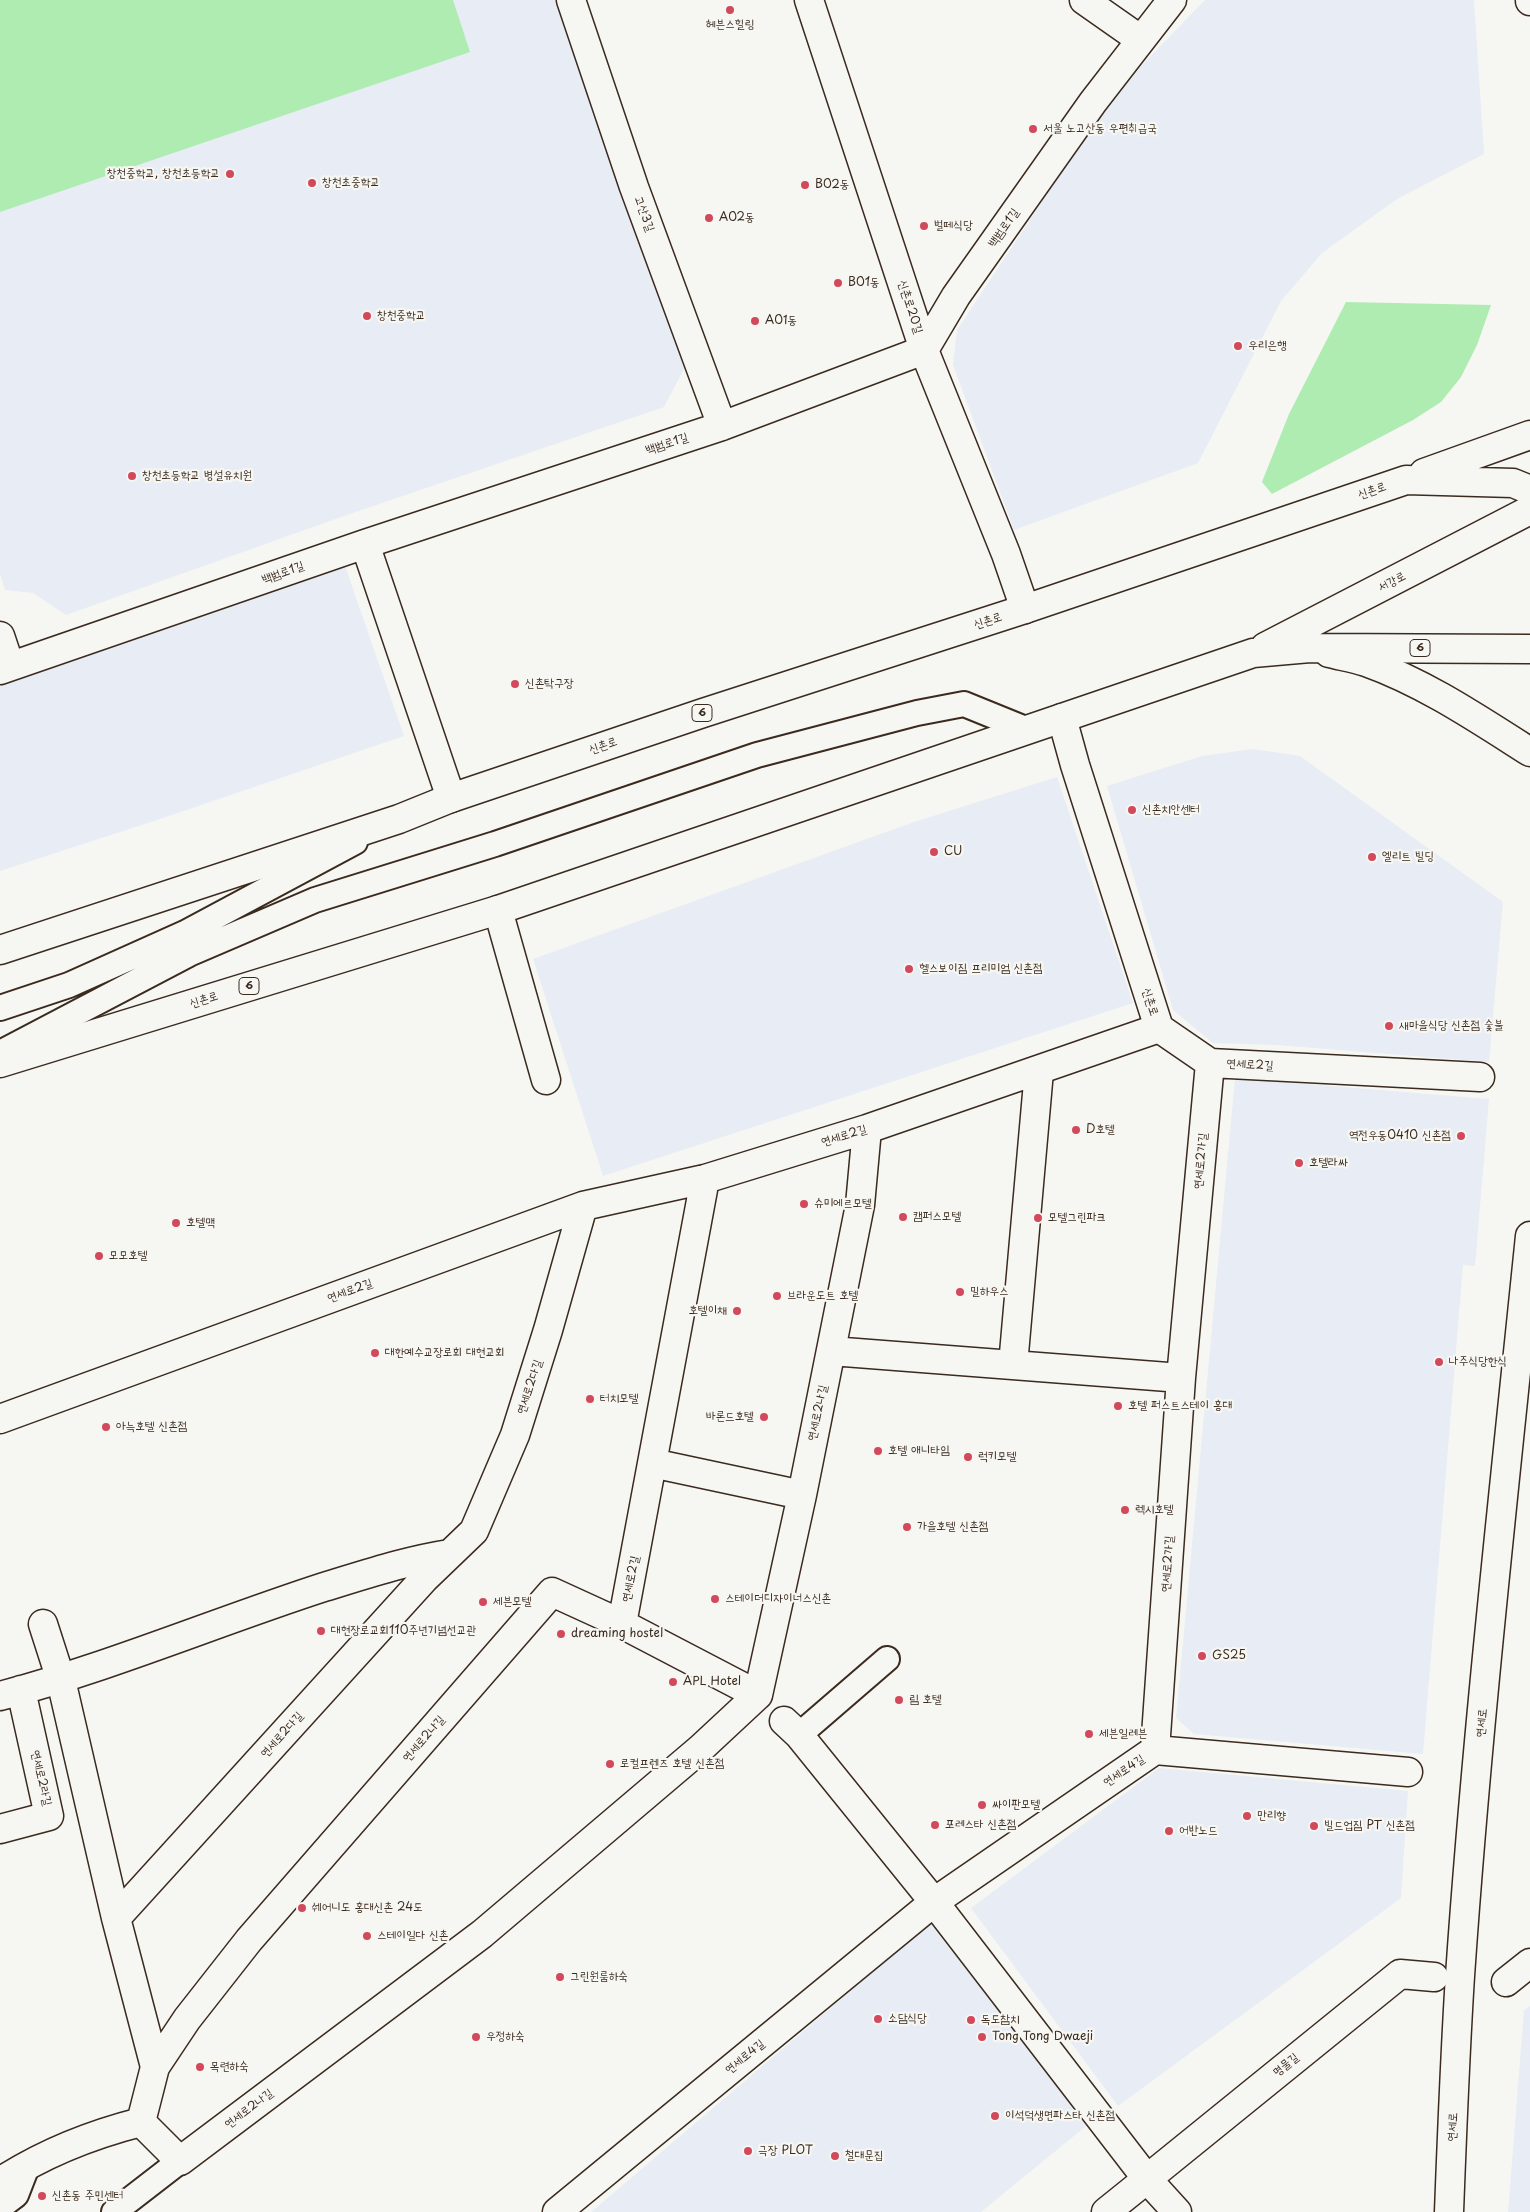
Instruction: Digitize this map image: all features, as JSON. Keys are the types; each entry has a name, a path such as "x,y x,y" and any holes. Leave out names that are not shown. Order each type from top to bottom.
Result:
{"street":[{"name":"고산3길","path":"571,0 634,188 722,426"},
{"name":"신촌로20길","path":"809,0 924,350 1006,554 1025,610"},
{"path":"1084,0 1141,40"},
{"name":"백범로1길","path":"5,668 365,544 722,426 924,350 956,296 1093,102 1172,0"},
{"path":"1406,480 1530,436"},
{"name":"신촌로","path":"0,950 399,819 451,798 703,712 1025,610 1406,480 1478,480 1512,483 1530,490"},
{"name":"서강로","path":"1253,653 1530,510"},
{"path":"365,544 451,798"},
{"path":"0,636 5,668"},
{"path":"1310,648 1365,662 1408,680 1474,716 1530,752"},
{"name":"신촌로","path":"0,1063 498,910 1253,653 1310,648 1530,648"},
{"name":"신촌로","path":"1062,718 1075,765 1159,1028"},
{"path":"498,910 546,1080"},
{"name":"연세로2길","path":"0,1419 583,1206 705,1179 867,1130 1159,1028 1210,1063 1480,1077"},
{"name":"연세로2가길","path":"1155,1750 1181,1378 1210,1063"},
{"path":"1013,1364 1039,1071"},
{"name":"연세로2나길","path":"180,2161 482,1934 700,1750 758,1695 802,1495 860,1205 867,1130"},
{"name":"연세로2길","path":"622,1624 705,1179"},
{"name":"연세로2다길","path":"116,1918 449,1554 474,1531 515,1435 548,1330 583,1206"},
{"name":"연세로","path":"1449,2212 1465,1910 1496,1569 1530,1236"},
{"path":"831,1351 1181,1378"},
{"path":"652,1463 802,1495"},
{"path":"11,1693 61,1680 250,1611 410,1560 449,1554"},
{"name":"연세로2나길","path":"155,2066 187,2019 249,1940 552,1592 622,1624 758,1695"},
{"path":"43,1624 61,1680 116,1918 155,2066 141,2122"},
{"name":"연세로2라길","path":"0,1829 49,1816 11,1693"},
{"path":"792,1728 934,1902 1147,2179 1174,2211 1177,2212"},
{"name":"연세로4길","path":"556,2212 934,1902 1155,1750 1408,1772"},
{"path":"1506,1982 1530,1963"},
{"name":"명물길","path":"1106,2212 1400,1974 1434,1977"},
{"path":"141,2122 180,2161"},
{"path":"0,2182 28,2164 72,2143 141,2122"}],"lane":[{"path":"0,1052 189,954 315,900 495,844 757,755 917,713 964,704 1028,730"},
{"path":"0,1008 69,985 185,933 399,819"},
{"path":"792,1728 887,1659"},
{"path":"114,2212 180,2161"},
{"path":"0,2207 16,2195 28,2164"}],"shaded area":[{"name":"창천초중학교","path":"0,0 560,0 686,365 664,407 344,516 66,615 33,593 5,590 0,574"},
{"path":"1205,0 1474,0 1484,154 1397,199 1322,253 1281,301 1198,463 1014,530 953,365 957,330 1112,96"},
{"path":"344,563 404,736 0,871 0,681"},
{"path":"1253,749 1300,756 1503,902 1489,1062 1276,1045 1213,1043 1173,1010 1107,786 1202,756"},
{"path":"1057,777 1133,1003 603,1176 533,959 914,822"},
{"path":"1235,1078 1489,1099 1475,1266 1463,1265 1423,1754 1194,1734 1176,1718"},
{"path":"1159,1768 1408,1791 1401,1898 1118,2106 971,1908"},
{"path":"935,1919 1086,2126 981,2212 591,2212"},
{"path":"1530,2006 1530,2212 1508,2212 1524,2010"}],"green space":[{"path":"0,0 453,0 470,52 0,212"},
{"path":"1346,302 1491,305 1477,345 1461,377 1441,402 1413,420 1272,494 1262,482 1289,414"}],"place":[{"name":"헤븐스힐링","path":"730,10"},
{"name":"서울 노고산동 우편취급국","path":"1033,129"},
{"name":"창천중학교, 창천초등학교","path":"230,174"},
{"name":"창천초중학교","path":"312,183"},
{"name":"B02동","path":"805,185"},
{"name":"A02동","path":"709,218"},
{"name":"벌떼식당","path":"924,226"},
{"name":"B01동","path":"838,283"},
{"name":"창천중학교","path":"367,316"},
{"name":"A01동","path":"755,321"},
{"name":"우리은행","path":"1238,346"},
{"name":"창천초등학교 병설유치원","path":"132,476"},
{"name":"신촌탁구장","path":"515,684"},
{"name":"신촌치안센터","path":"1132,810"},
{"name":"CU","path":"934,852"},
{"name":"엘리트 빌딩","path":"1372,857"},
{"name":"헬스보이짐 프리미엄 신촌점","path":"909,969"},
{"name":"새마을식당 신촌점 숯불","path":"1389,1026"},
{"name":"D호텔","path":"1076,1130"},
{"name":"역전우동0410 신촌점","path":"1461,1136"},
{"name":"호텔라싸","path":"1299,1163"},
{"name":"슈미에르모텔","path":"804,1204"},
{"name":"캠퍼스모텔","path":"903,1217"},
{"name":"모텔그린파크","path":"1038,1218"},
{"name":"호텔맥","path":"176,1223"},
{"name":"모모호텔","path":"99,1256"},
{"name":"밀하우스","path":"960,1292"},
{"name":"브라운도트 호텔","path":"777,1296"},
{"name":"호텔이채","path":"737,1311"},
{"name":"대한예수교장로회 대현교회","path":"375,1353"},
{"name":"나주식당한식","path":"1439,1362"},
{"name":"터치모텔","path":"590,1399"},
{"name":"호텔 퍼스트스테이 홍대","path":"1118,1406"},
{"name":"바론드호텔","path":"764,1417"},
{"name":"아늑호텔 신촌점","path":"106,1427"},
{"name":"호텔 애니타임","path":"878,1451"},
{"name":"럭키모텔","path":"968,1457"},
{"name":"렉시호텔","path":"1125,1510"},
{"name":"가을호텔 신촌점","path":"907,1527"},
{"name":"스테이더디자이너스신촌","path":"715,1599"},
{"name":"세븐모텔","path":"483,1602"},
{"name":"대현장로교회110주년기념선교관","path":"321,1631"},
{"name":"dreaming hostel","path":"561,1634"},
{"name":"GS25","path":"1202,1656"},
{"name":"APL Hotel","path":"673,1682"},
{"name":"림 호텔","path":"899,1700"},
{"name":"세븐일레븐","path":"1089,1734"},
{"name":"로컬프렌즈 호텔 신촌점","path":"610,1764"},
{"name":"싸이판모텔","path":"982,1805"},
{"name":"만리향","path":"1247,1816"},
{"name":"포레스타 신촌점","path":"935,1825"},
{"name":"빌드업짐 PT 신촌점","path":"1314,1826"},
{"name":"어반노드","path":"1169,1831"},
{"name":"쉐어니도 홍대신촌 24도","path":"302,1908"},
{"name":"스테이일다 신촌","path":"367,1936"},
{"name":"그린원룸하숙","path":"560,1977"},
{"name":"소담식당","path":"878,2019"},
{"name":"독도참치","path":"971,2020"},
{"name":"우정하숙","path":"476,2037"},
{"name":"Tong Tong Dwaeji","path":"982,2037"},
{"name":"목련하숙","path":"200,2067"},
{"name":"이석덕생면파스타 신촌점","path":"995,2116"},
{"name":"극장 PLOT","path":"748,2151"},
{"name":"철대문집","path":"835,2156"},
{"name":"신촌동 주민센터","path":"42,2196"}]}
